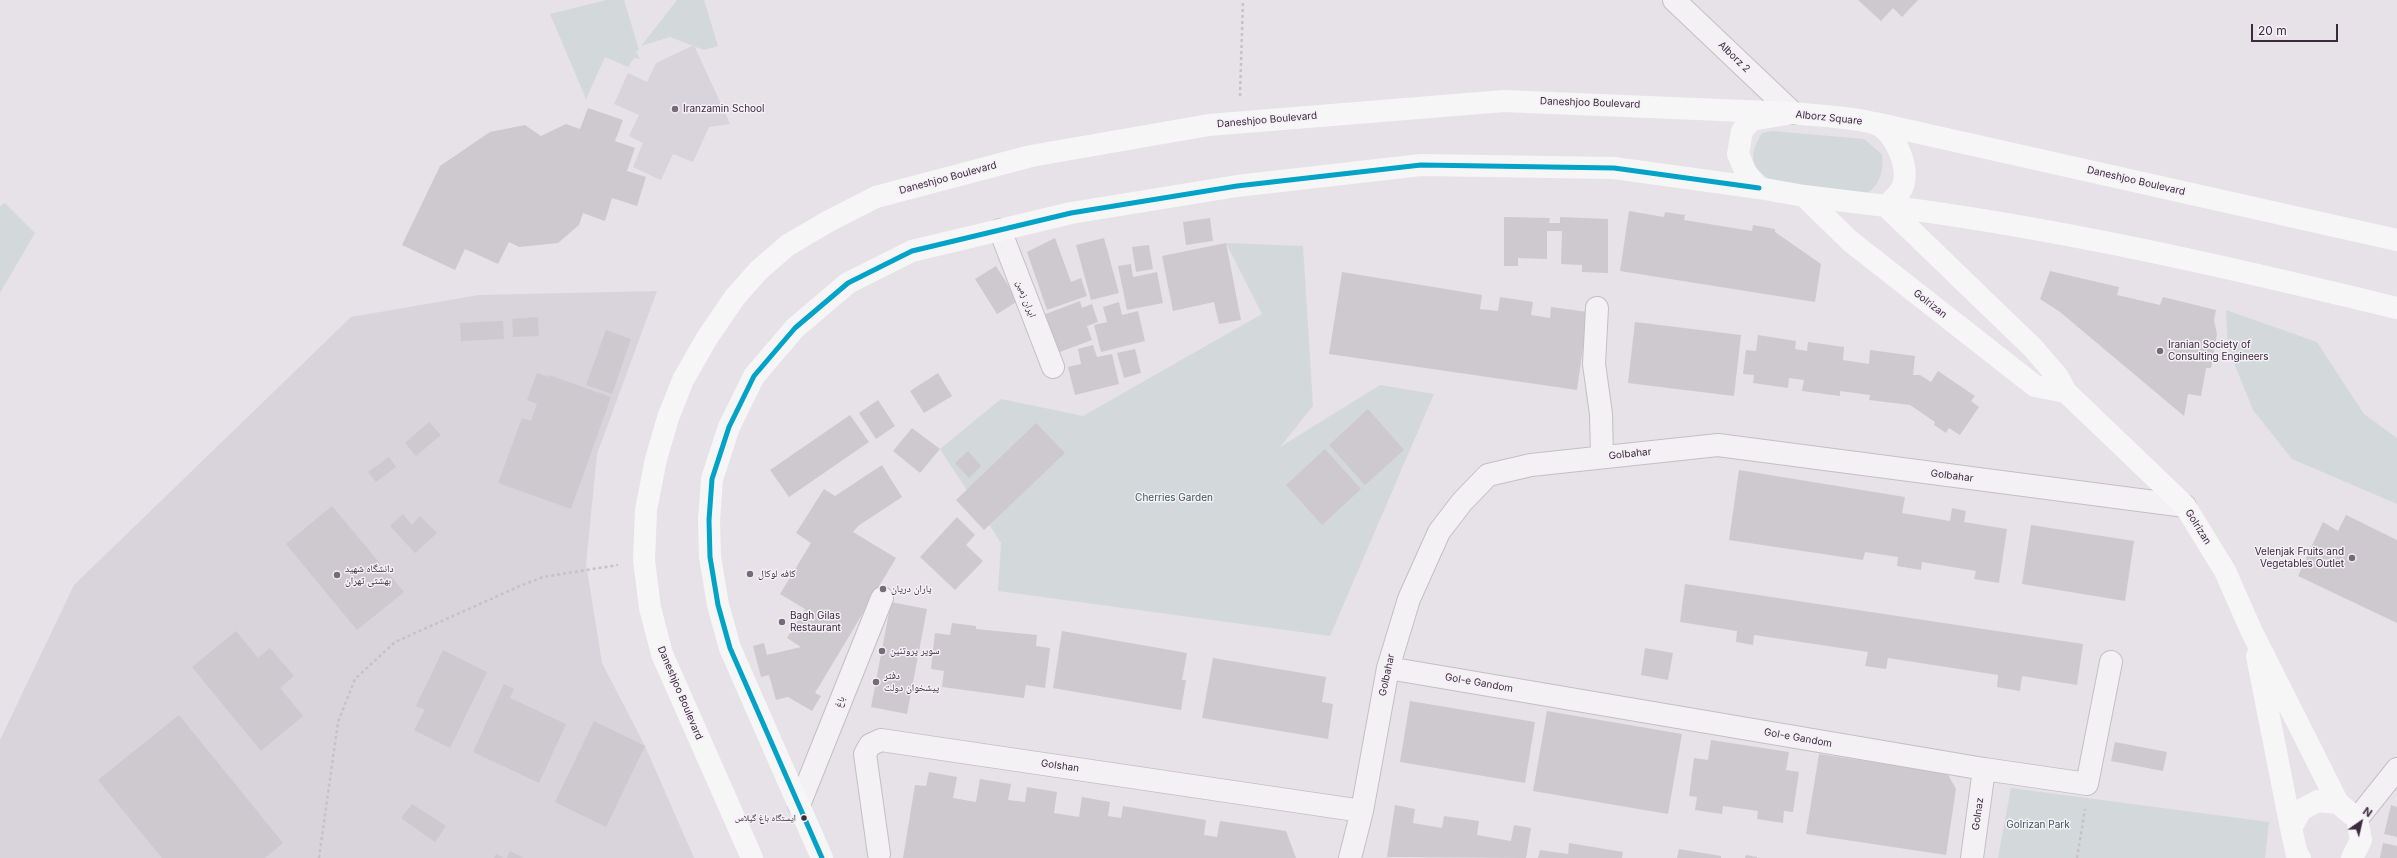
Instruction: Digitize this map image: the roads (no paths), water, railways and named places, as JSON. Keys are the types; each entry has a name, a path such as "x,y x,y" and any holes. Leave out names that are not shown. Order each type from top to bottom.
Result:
{"main road":[{"name":"Daneshjoo Boulevard","path":"752,858 662,654 650,608 644,560 646,510 656,459 668,418 683,380 707,338 734,297 760,270 788,245 829,220 876,197 1031,156 1208,125 1504,101 1793,113"},
{"name":"Alborz Square","path":"1759,188 1746,173 1738,154 1742,132 1751,120 1793,113 1875,123 1890,136 1899,149 1905,168 1904,183 1901,189 1886,206"},
{"name":"Daneshjoo Boulevard","path":"1875,123 2397,240"},
{"path":"822,858 730,648 718,604 710,557 709,520 712,479 729,427 754,376 795,328 848,283 912,251 1071,213 1236,186 1421,165 1614,168 1759,188 1804,196 1978,218 2204,262 2397,308"},
{"name":"Golrizan","path":"1804,196 1850,241 2035,386 2066,392"},
{"name":"Golrizan","path":"1886,206 2033,348 2058,377 2066,392 2185,506 2225,571 2251,630 2338,802"},
{"name":"Golrizan","path":"2251,630 2298,857"},
{"path":"2291,828 2301,810 2318,801 2338,802 2357,819 2361,840 2352,858"}],"street":[{"name":"Alborz 2","path":"1674,0 1793,113"},
{"name":"ایران زمین","path":"1000,230 1053,367"},
{"path":"1597,308 1594,364 1602,414 1602,457"},
{"name":"Golbahar","path":"1350,858 1362,811 1388,668 1409,599 1439,532 1462,502 1488,475 1531,465 1718,445 2185,506"},
{"name":"باغ","path":"799,806 882,598"},
{"name":"Gol-e Gandom","path":"1388,668 1984,769 2087,784 2111,662"},
{"name":"Golshan","path":"879,854 865,754 870,745 881,740 1362,811"},
{"name":"Golnaz","path":"1972,858 1984,769"},
{"path":"2357,819 2397,769"}],"place":[{"name":"Iranzamin School","path":"675,109"},
{"name":"Iranian Society of Consulting Engineers","path":"2160,351"},
{"name":"Velenjak Fruits and Vegetables Outlet","path":"2352,558"},
{"name":"کافه لوکال","path":"750,574"},
{"name":"دانشگاه شهید بهشتی تهران","path":"337,575"},
{"name":"یاران دریان","path":"883,589"},
{"name":"Bagh Gilas Restaurant","path":"782,622"},
{"name":"سوپر پروتئین","path":"882,651"},
{"name":"دفتر پیشخوان دولت","path":"876,682"},
{"name":"ایستگاه باغ گیلاس","path":"804,818"}],"park label":[{"name":"Cherries Garden","path":"1174,498"},
{"name":"Golrizan Park","path":"2038,825"}]}
